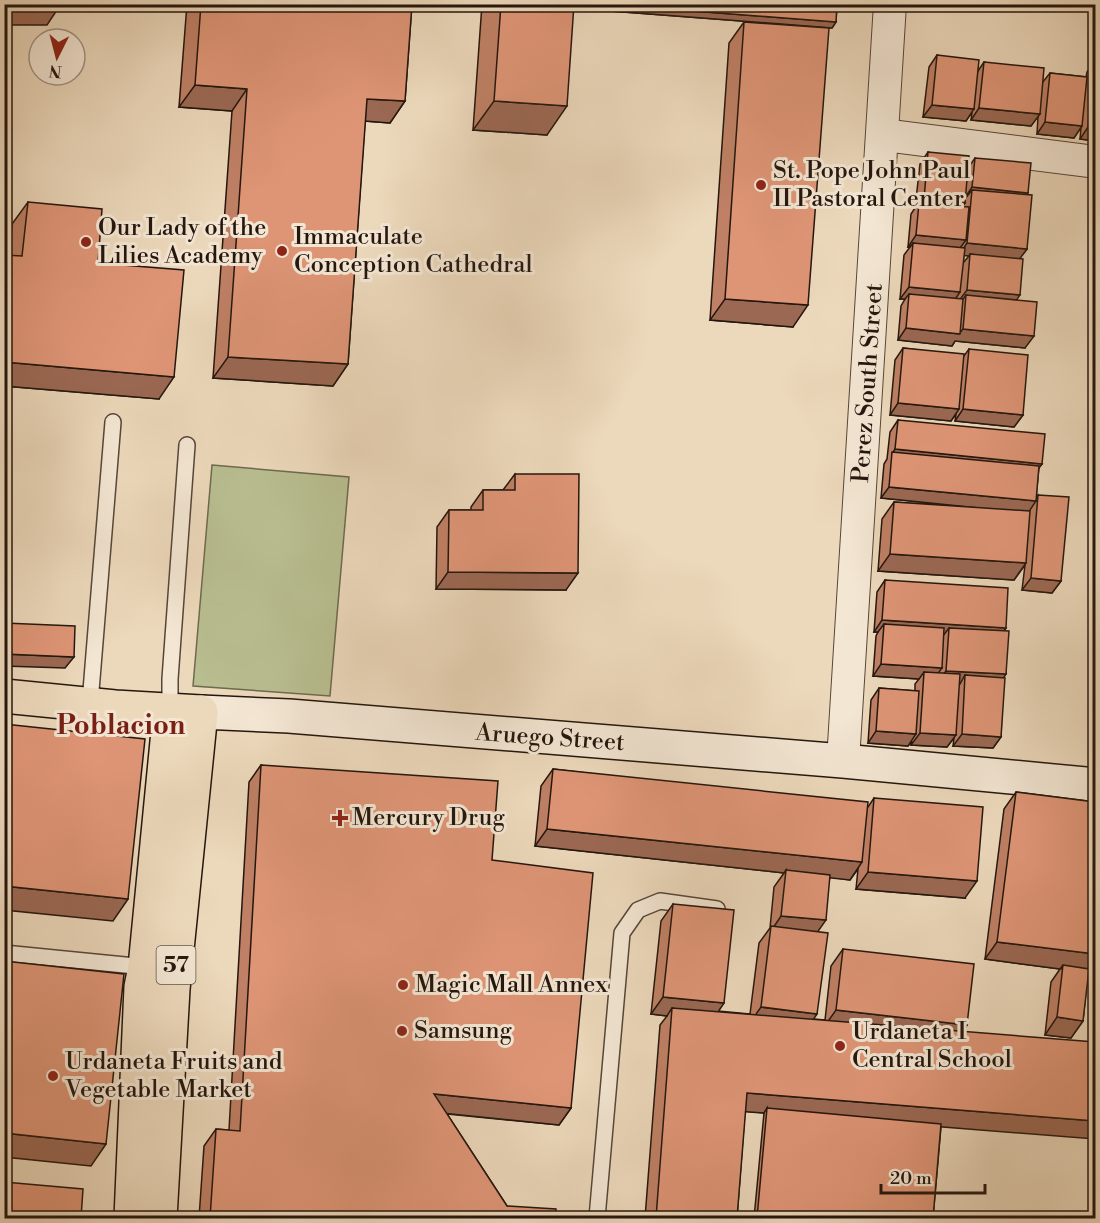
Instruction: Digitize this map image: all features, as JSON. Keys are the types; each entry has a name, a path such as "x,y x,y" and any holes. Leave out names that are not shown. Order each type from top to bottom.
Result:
{"main road":[{"name":"Aruego Street","path":"4,696 186,712"},
{"path":"131,1218 141,987 186,712"},
{"name":"57","path":"160,1218 186,712"}],"street":[{"name":"Perez South Street","path":"843,761 884,135 890,4"},
{"path":"884,135 1095,162"},
{"name":"Aruego Street","path":"186,712 278,715 843,761 1095,785"}],"lane":[{"path":"90,704 113,422"},
{"path":"186,712 170,679 187,445"},
{"path":"597,1218 622,933 638,910 660,902 727,911"},
{"path":"4,953 145,967"}],"green space":[{"path":"212,465 349,477 330,696 193,686"}],"building":[{"path":"4,4 59,4 59,7 4,7"},
{"name":"Immaculate Conception Cathedral","path":"201,4 412,4 405,101 367,99 348,364 228,357 247,89 195,85"},
{"path":"501,4 574,4 567,106 494,101"},
{"path":"615,4 837,4 836,22"},
{"name":"St. Pope John Paul II Pastoral Center","path":"744,22 829,28 808,305 725,299"},
{"path":"937,55 979,60 974,109 932,105"},
{"path":"1095,60 1095,128 1088,127"},
{"path":"984,62 1044,68 1040,114 979,108"},
{"path":"1050,73 1087,77 1082,126 1045,122"},
{"path":"928,152 969,156 965,203 924,199"},
{"path":"975,158 1031,163 1028,193 972,187"},
{"path":"972,190 1032,195 1027,249 967,243"},
{"path":"28,202 102,209 98,263 184,270 174,377 4,362 4,255 22,256"},
{"path":"919,203 969,207 966,240 916,235"},
{"path":"913,243 965,248 960,292 909,287"},
{"path":"970,254 1023,259 1020,295 967,290"},
{"path":"909,294 963,299 960,334 906,328"},
{"path":"966,295 1037,302 1034,336 963,329"},
{"path":"903,348 964,354 959,409 898,403"},
{"path":"969,349 1028,355 1023,415 963,409"},
{"path":"898,420 1045,434 1042,464 895,449"},
{"path":"892,452 1039,466 1036,501 889,487"},
{"path":"515,474 579,474 578,573 448,572 449,510 483,510 483,490 515,490"},
{"path":"1038,495 1069,497 1061,581 1031,578"},
{"path":"894,502 1030,511 1026,563 890,554"},
{"path":"885,580 1008,588 1006,628 882,620"},
{"path":"4,623 75,626 74,657 4,654"},
{"path":"884,624 944,628 942,668 881,664"},
{"path":"949,628 1009,631 1006,674 946,671"},
{"path":"924,672 960,674 956,735 920,733"},
{"path":"965,675 1005,678 1001,737 962,734"},
{"path":"879,688 919,691 916,734 876,731"},
{"path":"4,724 145,739 128,899 4,886"},
{"name":"Magic Mall Annex","path":"261,765 498,781 492,860 593,873 571,1108 434,1094 507,1206 556,1209 555,1218 210,1218 216,1129 240,1131"},
{"path":"553,769 868,802 862,862 547,829"},
{"path":"1016,792 1095,802 1095,954 997,942"},
{"path":"874,798 983,807 977,881 868,872"},
{"path":"786,870 830,875 826,920 781,916"},
{"path":"673,904 734,910 724,1003 663,997"},
{"path":"771,926 828,933 817,1014 761,1007"},
{"path":"843,949 974,964 967,1025 836,1010"},
{"name":"Urdaneta Fruits and Vegetable Market","path":"4,961 124,974 106,1144 4,1133"},
{"path":"1063,965 1089,969 1083,1021 1057,1017"},
{"path":"672,1008 1095,1042 1095,1121 747,1093 737,1218 656,1218"},
{"path":"767,1108 941,1124 933,1218 757,1218"},
{"path":"4,1182 83,1189 81,1218 4,1218"}],"place":[{"name":"St. Pope John Paul II Pastoral Center","path":"761,185"},
{"name":"Our Lady of the Lilies Academy","path":"86,242"},
{"name":"Immaculate Conception Cathedral","path":"282,251"},
{"name":"Mercury Drug","path":"340,818"},
{"name":"Magic Mall Annex","path":"403,985"},
{"name":"Samsung","path":"402,1031"},
{"name":"Urdaneta I Central School","path":"840,1046"},
{"name":"Urdaneta Fruits and Vegetable Market","path":"53,1076"}],"district":[{"name":"Poblacion","path":"121,726"}]}
